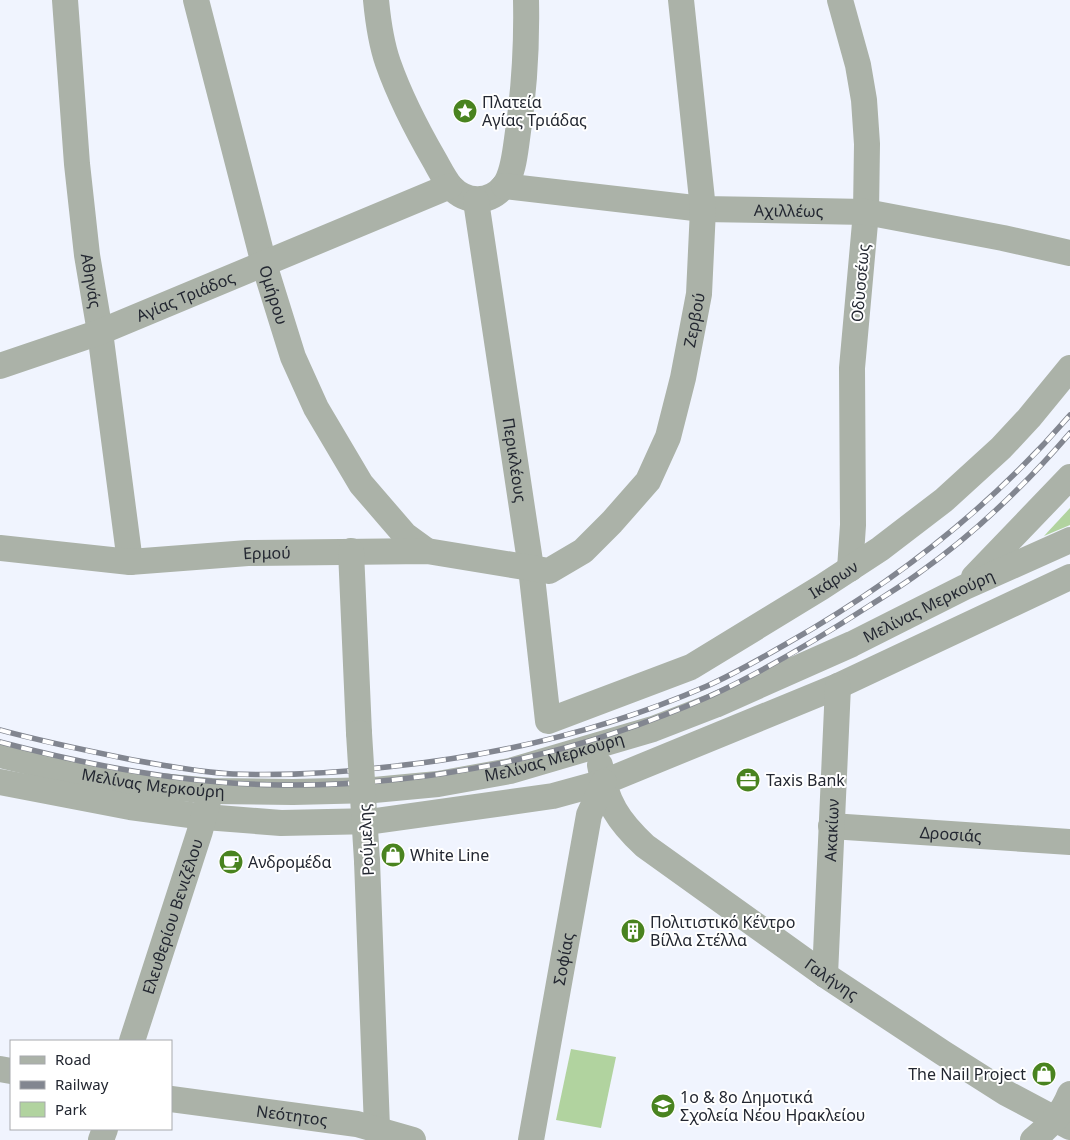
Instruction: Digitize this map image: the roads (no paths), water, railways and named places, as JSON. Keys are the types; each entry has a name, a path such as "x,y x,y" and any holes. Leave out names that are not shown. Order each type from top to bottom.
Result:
{"street":[{"name":"Αθηνάς","path":"65,0 77,164 87,255 100,332 130,562"},
{"name":"Ομήρου","path":"196,0 264,264 293,357 316,408 361,484 405,535 427,551"},
{"path":"376,0 379,31 387,62 408,111 450,186 461,196 476,201 491,196 504,186 513,164 527,52 526,0"},
{"name":"Ζερβού","path":"531,568 549,571 583,551 648,482 668,437 683,378 699,294 702,209 682,0"},
{"name":"Οδυσσέως","path":"840,0 858,65 864,100 867,144 866,212 852,368 853,525 850,569"},
{"name":"Αγίας Τριάδος","path":"0,366 100,332 450,186"},
{"name":"Αχιλλέως","path":"504,186 702,209 866,212 1003,238 1070,253"},
{"name":"Περικλέους","path":"476,201 531,568 548,721"},
{"name":"Ικάρων","path":"548,721 690,667 850,569 916,524 1002,448 1070,368"},
{"path":"965,587 1070,477"},
{"name":"Μελίνας Μερκούρη","path":"0,754 68,771 140,784 210,791 343,792 438,784 510,771 597,747 653,729 716,705 852,644 965,587 1070,540"},
{"name":"Ερμού","path":"0,548 130,562 248,553 427,551 531,568"},
{"name":"Ρούμελης","path":"351,552 367,861 377,1128"},
{"name":"Μελίνας Μερκούρη","path":"0,782 130,808 205,817 281,823 375,821 553,796 604,782 838,686 1070,577"},
{"name":"Ακακίων","path":"825,975 838,686"},
{"name":"Γαλήνης","path":"597,747 604,782 615,814 645,846 825,975 1006,1093 1063,1123"},
{"name":"Σοφίας","path":"531,1140 589,815 604,782"},
{"name":"Ελευθερίου Βενιζέλου","path":"132,1040 205,817 210,791"},
{"name":"Δροσιάς","path":"832,826 1070,842"},
{"path":"1034,1140 1063,1123 1065,1108 1070,1094"},
{"name":"Νεότητος","path":"172,1099 357,1124 377,1128 412,1140"}],"railway":[{"path":"0,730 83,750 170,767 220,773 271,775 349,771 469,756 550,739 590,728 669,702 717,681 786,644 865,596 902,570 973,513 1007,482 1070,415"},
{"path":"0,742 69,759 138,772 209,781 280,785 390,780 445,773 554,751 660,717 710,696 771,665 831,630 907,582 960,542 999,508 1070,433"}],"place":[{"name":"Πλατεία Αγίας Τριάδας","path":"465,111"},
{"name":"Taxis Bank","path":"748,780"},
{"name":"White Line","path":"393,855"},
{"name":"Ανδρομέδα","path":"231,862"},
{"name":"Πολιτιστικό Κέντρο Βίλλα Στέλλα","path":"633,931"},
{"name":"The Nail Project","path":"1044,1074"},
{"name":"1ο & 8ο Δημοτικά Σχολεία Νέου Ηρακλείου","path":"663,1106"}]}
